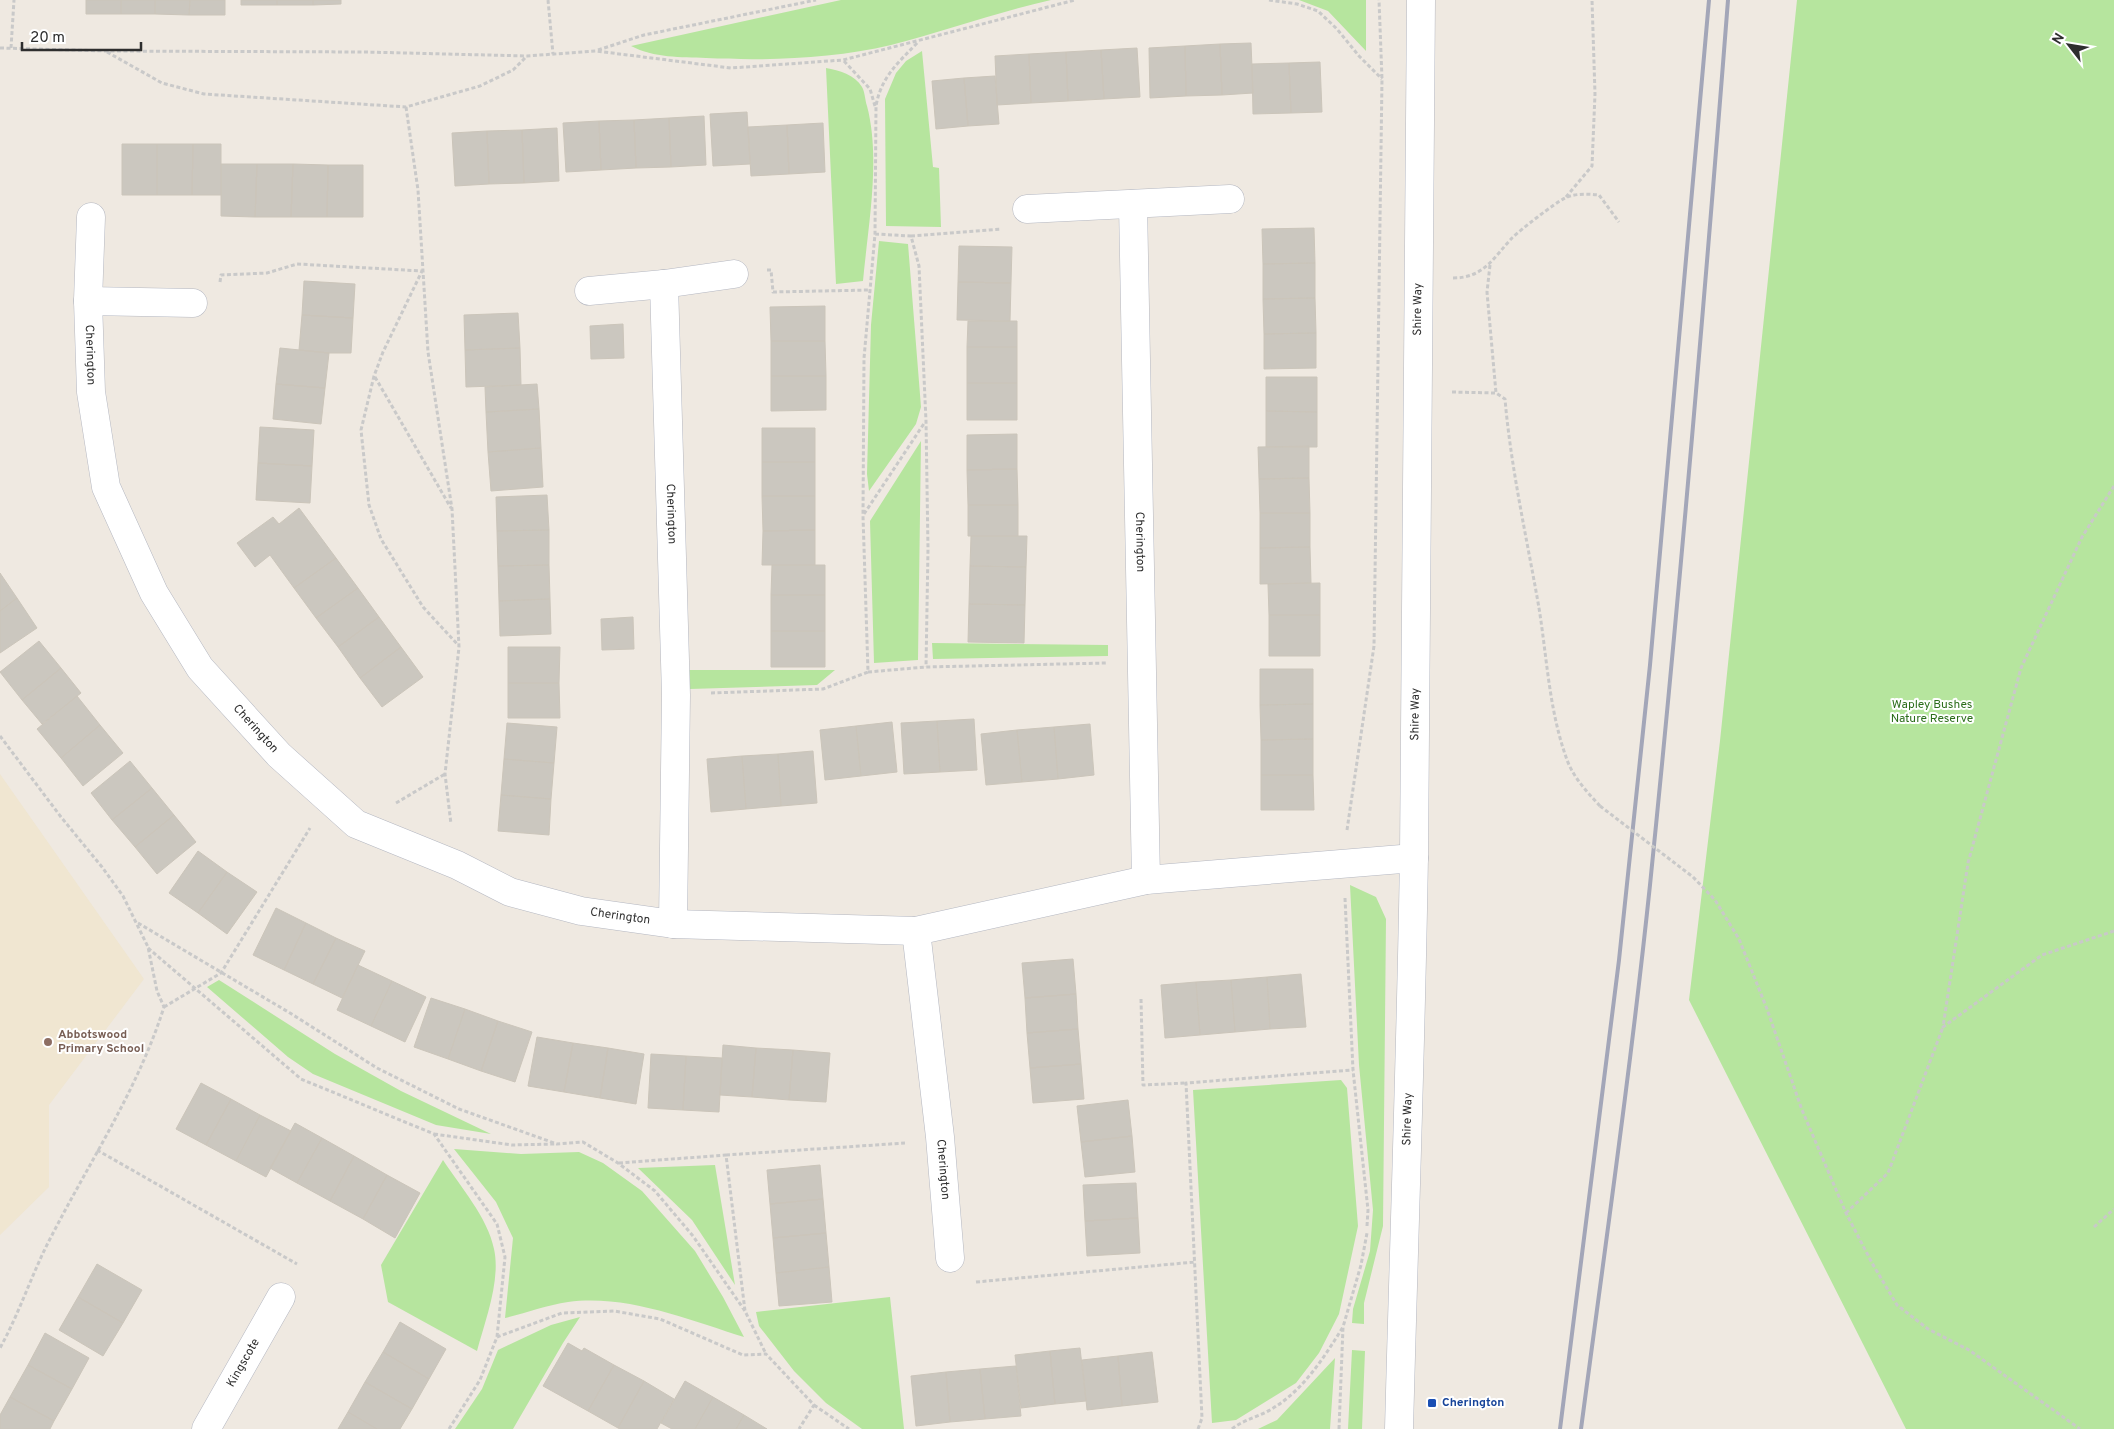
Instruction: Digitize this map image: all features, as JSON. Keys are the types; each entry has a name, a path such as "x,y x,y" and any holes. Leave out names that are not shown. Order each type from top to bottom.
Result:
{"street":[{"name":"Shire Way","path":"1400,1429 1414,858 1419,392 1417,279 1421,0"},
{"path":"1026,209 1230,199"},
{"name":"Cherington","path":"1133,204 1146,880"},
{"name":"Cherington","path":"91,217 88,301 91,392 106,487 154,593 200,668 279,755 356,824 457,865 510,892 581,911 673,924 916,931 1146,880 1414,858"},
{"path":"589,291 664,284 734,274"},
{"name":"Cherington","path":"664,284 676,696 673,924"},
{"path":"88,301 193,304"},
{"name":"Cherington","path":"916,931 940,1137 950,1258"},
{"name":"Kingscote","path":"206,1429 280,1297"}],"path":[{"path":"12,48 14,0"},
{"path":"548,0 552,54"},
{"path":"596,51 644,35 816,0"},
{"path":"0,48 527,56 596,51 731,68 843,60 1075,0"},
{"path":"1269,0 1297,4 1318,11 1382,79"},
{"path":"1339,1429 1344,1327 1367,1235 1368,1210 1353,1070 1345,863 1346,837 1374,646 1382,79 1379,0"},
{"path":"1463,278 1490,265 1513,237 1565,198 1592,166 1595,94 1592,0"},
{"path":"868,672 863,516 864,358 875,234 876,106 879,89 893,68 918,42"},
{"path":"107,51 162,83 204,94 406,106 480,86 513,70 527,56"},
{"path":"843,60 870,89 876,106"},
{"path":"406,106 418,190 428,352 452,509 459,647 445,774 457,865"},
{"path":"1565,198 1582,193 1599,194 1620,222"},
{"path":"875,234 911,236 1028,228 1026,209"},
{"path":"911,236 919,266 926,421 928,549 926,667"},
{"path":"193,304 218,304 221,275 267,273 297,264 422,271"},
{"path":"1490,265 1487,292 1496,393"},
{"path":"771,270 773,292 870,290"},
{"path":"422,271 383,352 374,376 361,430 369,506 381,539 423,607 459,647"},
{"path":"374,376 452,509"},
{"path":"1378,384 1419,392 1496,393 1505,399 1509,438 1526,532 1554,712 1566,759 1583,788 1600,806 1693,878 1715,900 1739,939 1767,1009 1802,1110 1846,1213 1872,1263 1898,1305 1928,1329 1969,1350 2080,1429"},
{"path":"863,516 926,421"},
{"path":"1846,1213 1888,1173 1943,1027 1968,863 2021,668 2082,538 2114,486"},
{"path":"676,696 823,689 868,672 926,667 1141,662"},
{"path":"0,736 61,818 102,867 123,896 138,923 148,947 157,991 164,1007"},
{"path":"356,824 383,811 445,774"},
{"path":"0,1348 11,1328 50,1238 144,1064 164,1007 221,973 314,822"},
{"path":"138,923 377,1068 458,1109 557,1144"},
{"path":"1943,1027 2042,955 2114,931"},
{"path":"148,947 301,1079 434,1134 512,1145 583,1142 618,1163 655,1192 693,1236 745,1311 766,1354 814,1405 849,1429"},
{"path":"1141,999 1143,1085 1353,1070"},
{"path":"1186,1083 1202,1418 1198,1429"},
{"path":"434,1134 496,1224 505,1257 498,1337 480,1380 449,1429"},
{"path":"618,1163 908,1143 940,1137"},
{"path":"97,1150 300,1265 280,1297"},
{"path":"726,1155 745,1311"},
{"path":"2094,1227 2114,1208"},
{"path":"950,1258 952,1284 1195,1262"},
{"path":"498,1337 562,1313 614,1311 660,1319 743,1355 766,1354"},
{"path":"1232,1429 1271,1410 1292,1394 1316,1370 1344,1327"},
{"path":"799,1429 814,1405"}],"shaded area":[{"name":"Abbotswood Primary School","path":"0,774 144,979 49,1105 49,1187 0,1235"}],"green space":[{"path":"841,0 1051,0 891,45 822,56 752,59 677,57 649,53 631,46"},
{"path":"1299,0 1366,0 1366,51 1328,11"},
{"name":"Wapley Bushes Nature Reserve","path":"1797,0 2114,0 2114,1429 1906,1429 1689,1000 1720,741"},
{"path":"922,51 933,167 939,168 941,227 886,226 885,99 896,73 906,61"},
{"path":"826,68 846,74 855,79 862,87 871,126 873,148 872,193 863,281 836,284"},
{"path":"879,241 908,244 921,407 916,424 869,491 867,474 871,325"},
{"path":"921,441 918,660 874,663 870,521"},
{"path":"932,643 1108,645 1108,656 933,659"},
{"path":"688,670 835,670 817,685 690,689"},
{"path":"1350,885 1376,897 1386,919 1383,1226 1364,1303 1364,1324 1352,1323 1353,1309 1370,1251 1373,1210 1359,1065"},
{"path":"219,980 335,1054 401,1091 491,1134 436,1125 313,1074 288,1057 207,987"},
{"path":"1341,1080 1347,1088 1358,1226 1339,1314 1319,1353 1296,1383 1236,1420 1212,1423 1193,1090"},
{"path":"454,1149 521,1154 579,1152 603,1163 642,1191 695,1251 723,1297 744,1337 658,1310 613,1302 568,1302 505,1318 513,1238 496,1202"},
{"path":"443,1160 480,1214 491,1237 494,1249 496,1261 494,1287 477,1351 388,1302 381,1265"},
{"path":"715,1165 735,1285 692,1220 638,1168"},
{"path":"890,1297 904,1429 862,1429 826,1403 794,1371 759,1326 756,1312"},
{"path":"580,1317 513,1429 455,1429 482,1389 498,1350 551,1325"},
{"path":"1352,1350 1365,1351 1362,1429 1348,1429"},
{"path":"1335,1358 1330,1429 1258,1429 1277,1420"}],"building":[{"path":"86,0 121,0 121,14 86,14"},
{"path":"121,0 155,0 155,14 121,14"},
{"path":"155,0 190,0 189,15 155,14"},
{"path":"190,0 225,0 225,15 189,15"},
{"path":"241,0 277,0 277,5 241,5"},
{"path":"277,0 313,0 313,5 277,5"},
{"path":"313,0 341,0 341,4 313,5"},
{"path":"1251,43 1253,93 1222,95 1220,44"},
{"path":"1220,44 1222,95 1186,96 1185,46"},
{"path":"1185,46 1186,96 1150,98 1149,48"},
{"path":"1137,48 1140,97 1104,99 1101,50"},
{"path":"1101,50 1104,99 1068,101 1066,52"},
{"path":"1066,52 1068,101 1031,103 1029,54"},
{"path":"1029,54 1031,103 997,105 995,56"},
{"path":"1320,62 1322,112 1291,113 1289,63"},
{"path":"1289,63 1291,113 1253,114 1252,64"},
{"path":"995,76 999,124 968,126 964,78"},
{"path":"964,78 968,126 936,129 932,81"},
{"path":"747,112 750,164 713,166 710,114"},
{"path":"704,116 706,165 671,167 669,118"},
{"path":"669,118 671,167 636,168 634,120"},
{"path":"634,120 636,168 601,170 599,121"},
{"path":"599,121 601,170 566,172 563,123"},
{"path":"823,123 825,172 789,174 787,125"},
{"path":"787,125 789,174 751,176 748,127"},
{"path":"557,128 559,181 524,183 522,130"},
{"path":"522,130 524,183 489,184 487,131"},
{"path":"487,131 489,184 455,186 452,133"},
{"path":"122,144 157,144 157,195 122,195"},
{"path":"157,144 193,144 192,195 157,195"},
{"path":"193,144 221,144 221,195 192,195"},
{"path":"221,164 257,164 255,217 221,216"},
{"path":"257,164 293,164 291,217 255,217"},
{"path":"293,164 328,165 327,217 291,217"},
{"path":"328,165 363,165 363,217 327,217"},
{"path":"1314,228 1315,263 1263,264 1262,229"},
{"path":"959,246 1012,247 1011,283 958,282"},
{"path":"1315,263 1315,298 1263,299 1263,264"},
{"path":"304,281 355,284 353,318 302,315"},
{"path":"958,282 1011,283 1010,321 957,320"},
{"path":"1315,298 1316,333 1264,334 1263,299"},
{"path":"825,306 825,341 771,341 770,307"},
{"path":"518,313 520,348 465,350 464,315"},
{"path":"302,315 353,318 351,353 299,350"},
{"path":"968,321 1017,321 1017,347 967,347"},
{"path":"623,324 624,358 591,359 590,326"},
{"path":"1316,333 1316,368 1264,369 1264,334"},
{"path":"771,341 825,341 826,376 771,376"},
{"path":"967,347 1017,347 1017,383 967,383"},
{"path":"280,348 329,353 325,388 276,384"},
{"path":"520,348 521,385 466,387 465,350"},
{"path":"771,376 826,376 826,410 771,411"},
{"path":"1266,377 1317,377 1317,412 1266,411"},
{"path":"967,383 1017,383 1017,420 967,420"},
{"path":"276,384 325,388 321,424 273,419"},
{"path":"537,384 539,409 486,412 485,387"},
{"path":"539,409 541,448 488,452 486,412"},
{"path":"1266,411 1317,412 1317,447 1266,447"},
{"path":"260,427 314,430 312,466 258,463"},
{"path":"762,428 815,428 815,462 762,462"},
{"path":"1017,434 1017,469 967,470 967,435"},
{"path":"1309,446 1309,478 1259,479 1258,447"},
{"path":"541,448 543,487 491,491 488,452"},
{"path":"762,462 815,462 815,496 762,496"},
{"path":"258,463 312,466 310,503 256,500"},
{"path":"1017,469 1018,505 968,505 967,470"},
{"path":"1309,478 1310,513 1260,513 1259,479"},
{"path":"547,495 549,530 497,531 496,497"},
{"path":"762,496 815,496 815,530 763,531"},
{"path":"968,505 1018,505 1018,536 968,536"},
{"path":"299,508 336,558 294,588 270,555 255,567 237,543 273,517 279,524"},
{"path":"1260,513 1310,513 1310,547 1260,548"},
{"path":"549,530 549,565 498,566 497,531"},
{"path":"815,530 815,565 762,565 763,531"},
{"path":"971,536 1027,536 1026,567 970,566"},
{"path":"1310,547 1311,583 1260,584 1260,548"},
{"path":"336,558 358,588 316,618 294,588"},
{"path":"549,565 550,599 499,601 498,566"},
{"path":"772,565 825,565 825,595 771,595"},
{"path":"970,566 1026,567 1025,605 969,604"},
{"path":"0,573 17,598 0,611"},
{"path":"1320,583 1320,615 1269,615 1268,584"},
{"path":"358,588 379,617 338,647 316,618"},
{"path":"771,595 825,595 825,631 771,631"},
{"path":"17,598 37,628 0,653 0,611"},
{"path":"550,599 551,634 500,636 499,601"},
{"path":"969,604 1025,605 1024,643 968,642"},
{"path":"1269,615 1320,615 1320,656 1269,656"},
{"path":"379,617 401,647 360,678 338,647"},
{"path":"633,617 634,649 602,650 601,619"},
{"path":"771,631 825,631 825,667 771,667"},
{"path":"39,641 61,668 22,700 0,672"},
{"path":"401,647 423,677 382,707 360,678"},
{"path":"508,647 560,647 559,683 508,683"},
{"path":"61,668 81,693 42,724 22,700"},
{"path":"1260,669 1313,669 1313,704 1260,705"},
{"path":"508,683 559,683 560,718 508,718"},
{"path":"77,696 100,725 61,758 37,729"},
{"path":"1313,704 1313,739 1261,740 1260,705"},
{"path":"974,719 977,770 940,772 937,721"},
{"path":"937,721 940,772 904,774 901,723"},
{"path":"892,722 897,772 861,776 856,726"},
{"path":"507,723 557,727 554,763 504,759"},
{"path":"1090,724 1094,775 1058,779 1054,727"},
{"path":"100,725 123,753 83,786 61,758"},
{"path":"856,726 861,776 825,780 820,730"},
{"path":"1054,727 1058,779 1022,782 1017,730"},
{"path":"1017,730 1022,782 986,785 981,734"},
{"path":"1313,739 1313,775 1261,775 1261,740"},
{"path":"813,751 817,803 781,806 778,754"},
{"path":"778,754 781,806 746,809 742,756"},
{"path":"742,756 746,809 711,812 707,759"},
{"path":"504,759 554,763 551,799 501,795"},
{"path":"130,761 152,788 112,820 91,793"},
{"path":"1261,775 1313,775 1314,810 1261,810"},
{"path":"152,788 174,815 135,847 112,820"},
{"path":"501,795 551,799 549,835 498,831"},
{"path":"174,815 196,842 157,874 135,847"},
{"path":"198,851 227,872 198,913 169,893"},
{"path":"227,872 257,892 227,934 198,913"},
{"path":"276,908 306,923 284,970 253,955"},
{"path":"306,923 336,938 313,984 284,970"},
{"path":"336,938 365,951 342,998 313,984"},
{"path":"1073,959 1076,994 1025,998 1022,963"},
{"path":"358,965 392,981 371,1026 337,1010"},
{"path":"1301,974 1306,1027 1270,1029 1267,977"},
{"path":"1267,977 1270,1029 1235,1032 1231,980"},
{"path":"1231,980 1235,1032 1200,1035 1196,982"},
{"path":"392,981 426,997 405,1042 371,1026"},
{"path":"1196,982 1200,1035 1165,1038 1161,985"},
{"path":"1076,994 1078,1029 1027,1033 1025,998"},
{"path":"431,998 465,1009 448,1059 414,1047"},
{"path":"465,1009 498,1021 481,1071 448,1059"},
{"path":"498,1021 532,1032 515,1082 481,1071"},
{"path":"1078,1029 1081,1064 1030,1068 1027,1033"},
{"path":"537,1037 573,1043 564,1092 528,1086"},
{"path":"573,1043 608,1048 600,1098 564,1092"},
{"path":"723,1045 756,1048 752,1097 720,1095"},
{"path":"608,1048 644,1054 636,1104 600,1098"},
{"path":"756,1048 793,1050 789,1100 752,1097"},
{"path":"793,1050 830,1053 826,1102 789,1100"},
{"path":"651,1054 686,1056 683,1110 648,1108"},
{"path":"686,1056 722,1058 719,1112 683,1110"},
{"path":"1081,1064 1084,1099 1033,1103 1030,1068"},
{"path":"201,1083 231,1099 206,1145 176,1129"},
{"path":"231,1099 260,1115 236,1161 206,1145"},
{"path":"1128,1100 1132,1136 1081,1142 1077,1106"},
{"path":"260,1115 291,1131 266,1177 236,1161"},
{"path":"295,1123 322,1138 297,1183 270,1168"},
{"path":"1132,1136 1135,1172 1085,1177 1081,1142"},
{"path":"322,1138 354,1156 330,1201 297,1183"},
{"path":"354,1156 387,1175 363,1219 330,1201"},
{"path":"820,1165 823,1199 770,1204 767,1170"},
{"path":"387,1175 420,1193 395,1238 363,1219"},
{"path":"1136,1183 1138,1218 1085,1221 1083,1185"},
{"path":"823,1199 826,1233 773,1238 770,1204"},
{"path":"1138,1218 1140,1253 1087,1256 1085,1221"},
{"path":"826,1233 829,1267 776,1273 773,1238"},
{"path":"97,1264 142,1290 123,1323 78,1297"},
{"path":"829,1267 832,1302 779,1306 776,1273"},
{"path":"78,1297 123,1323 103,1356 59,1330"},
{"path":"400,1322 446,1349 429,1379 383,1352"},
{"path":"45,1333 89,1358 72,1389 28,1365"},
{"path":"568,1343 582,1351 584,1348 614,1365 588,1411 543,1386"},
{"path":"1080,1348 1086,1401 1055,1404 1050,1351"},
{"path":"1050,1351 1055,1404 1021,1408 1015,1355"},
{"path":"383,1352 429,1379 412,1409 365,1382"},
{"path":"1152,1352 1158,1402 1122,1406 1118,1356"},
{"path":"1118,1356 1122,1406 1087,1410 1082,1360"},
{"path":"28,1365 72,1389 54,1421 10,1397"},
{"path":"614,1365 644,1381 618,1428 588,1411"},
{"path":"1016,1366 1021,1416 985,1419 980,1369"},
{"path":"980,1369 985,1419 950,1422 946,1372"},
{"path":"946,1372 950,1422 916,1426 911,1376"},
{"path":"644,1381 674,1399 657,1429 618,1428"},
{"path":"685,1381 713,1397 695,1429 672,1429 661,1423"},
{"path":"365,1382 412,1409 400,1429 377,1429 348,1412"},
{"path":"10,1397 54,1421 50,1429 0,1429 0,1415"},
{"path":"713,1397 744,1415 736,1429 695,1429"},
{"path":"348,1412 377,1429 338,1429"},
{"path":"744,1415 767,1429 736,1429"}],"railway":[{"path":"1560,1429 1619,960 1650,665 1709,0"},
{"path":"1581,1429 1626,1089 1650,885 1692,442 1728,0"}],"place":[{"name":"Abbotswood Primary School","path":"48,1042"},
{"name":"Cherington","path":"1432,1403"}]}
